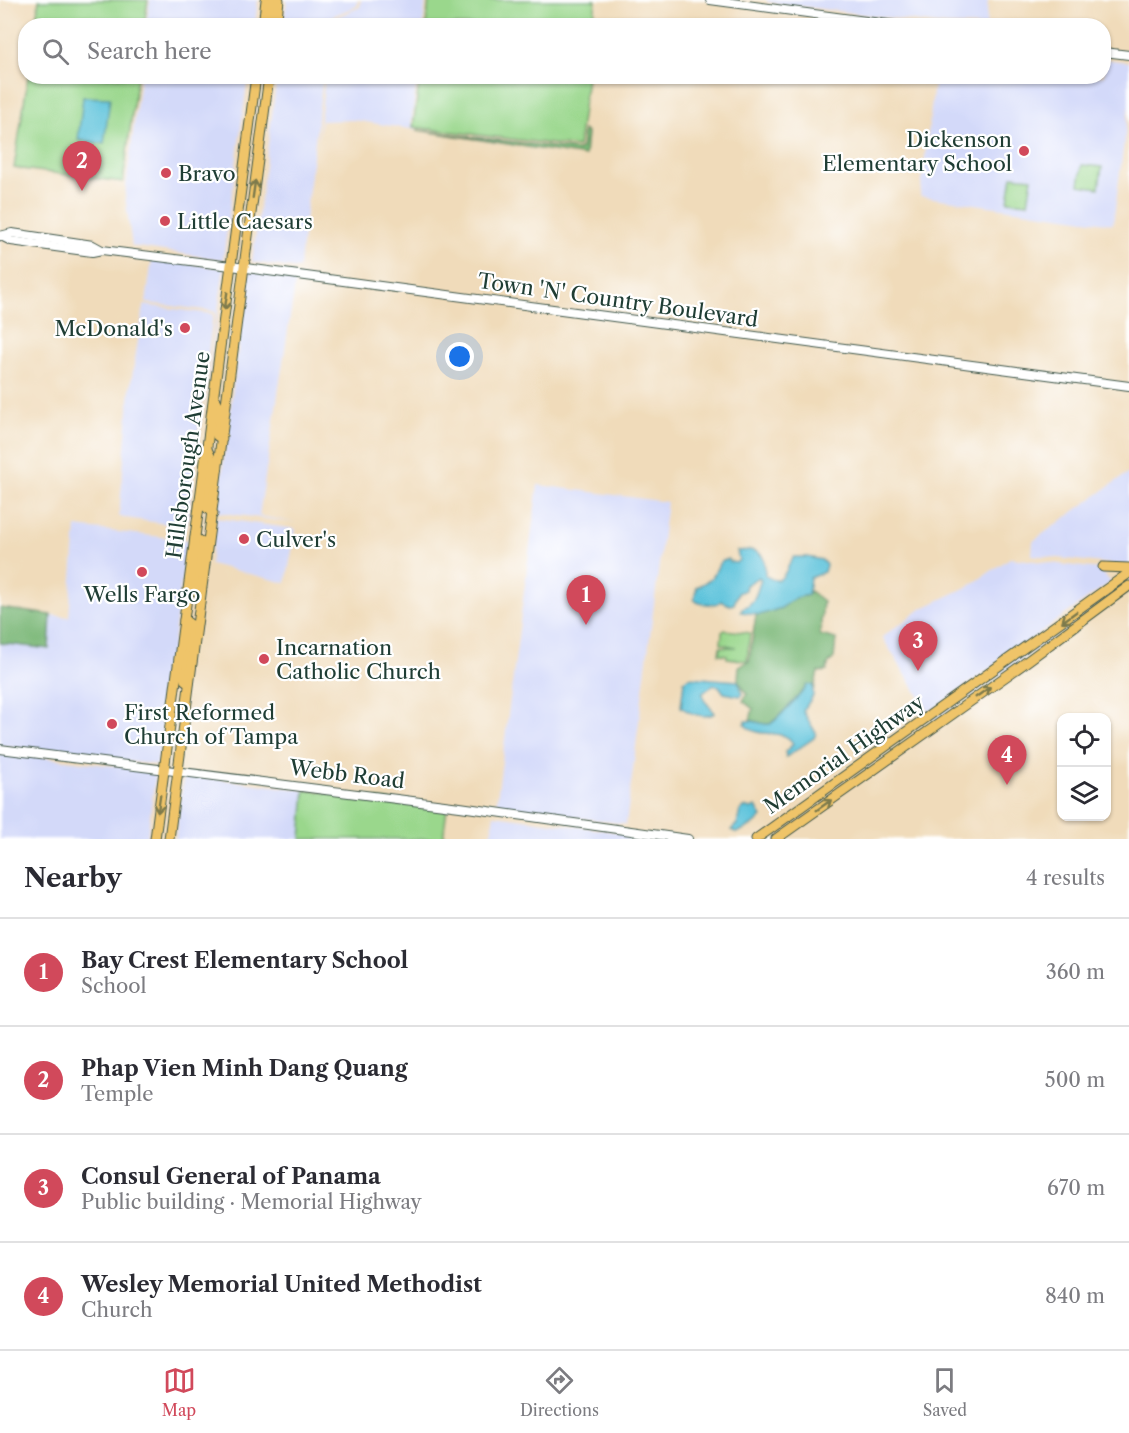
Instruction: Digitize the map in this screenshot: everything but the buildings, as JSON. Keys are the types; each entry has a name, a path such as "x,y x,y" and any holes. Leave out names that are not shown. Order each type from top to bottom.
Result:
{"main road":[{"path":"264,18 266,0"},
{"path":"270,18 273,0"},
{"path":"277,18 279,0"},
{"name":"Hillsborough Avenue","path":"155,839 255,84"},
{"path":"258,84 260,92 252,157 258,161"},
{"name":"Hillsborough Avenue","path":"169,839 268,84"},
{"path":"214,396 219,406 217,436 222,439"},
{"path":"207,449 212,460 206,507 213,514"},
{"path":"195,538 201,542 196,591 201,598"},
{"path":"1102,567 1129,568"},
{"name":"Memorial Highway","path":"756,839 1129,573"},
{"name":"Memorial Highway","path":"776,839 1129,586"},
{"path":"184,620 190,624 184,676 189,683"},
{"path":"784,818 788,830"}],"street":[{"path":"710,0 844,18"},
{"path":"1111,53 1129,55"},
{"name":"Town 'N' Country Boulevard","path":"0,236 12,233 93,245 102,250 1129,386"},
{"name":"Webb Road","path":"0,749 688,839"}],"shaded area":[{"path":"150,0 258,0 256,18 147,18"},
{"path":"287,0 358,0 357,6 330,18 284,18"},
{"path":"361,0 426,0 424,18 334,18 360,7"},
{"path":"767,0 988,0 987,18 892,18 767,2"},
{"name":"Dickenson Elementary School","path":"1111,60 1129,62 1129,106 1113,224 920,196 934,84 1111,84"},
{"path":"139,84 247,84 223,260 132,246 125,195"},
{"path":"276,84 322,84 299,269 252,262"},
{"path":"324,84 416,84 411,126 417,130 353,120 321,121 317,148"},
{"path":"152,259 224,268 199,452 216,313 146,303"},
{"path":"248,271 296,278 259,516 297,523 217,512"},
{"path":"144,305 213,314 187,527 119,517 130,389"},
{"path":"1129,472 1129,566 1032,555 1033,541"},
{"path":"538,485 667,502 626,824 496,807"},
{"path":"216,518 296,529 286,583 210,564"},
{"path":"76,527 187,540 157,765 0,746 0,643 49,649 51,615 69,617"},
{"path":"1010,558 1099,569 1111,582 929,712 882,637 921,609 971,585"},
{"path":"1115,586 1119,589 935,720 933,717"},
{"path":"0,752 156,771 147,839 0,839"},
{"path":"184,775 305,790 301,839 175,839"},
{"path":"494,815 668,839 490,839"}],"green space":[{"path":"39,0 148,0 145,18 36,18"},
{"path":"429,0 596,0 594,18 427,18"},
{"path":"27,84 136,84 123,182 14,168"},
{"path":"419,84 586,84 578,147 413,127"},
{"path":"417,130 578,150 581,148 583,130 587,133 585,156"},
{"path":"1082,165 1102,167 1099,188 1079,185"},
{"path":"1012,176 1032,178 1028,203 1008,201"},
{"path":"810,591 823,601 820,635 836,639 834,658 828,664 827,671 818,672 814,689 813,685 807,685 772,722 764,724 750,720 753,709 743,701 747,694 738,680 739,666 749,661 756,615 781,608 795,598 808,595"},
{"path":"0,608 51,615 49,649 0,643"},
{"path":"725,630 750,633 747,661 727,658 727,655 719,654 720,647 736,647 721,644 722,632"},
{"path":"305,790 447,808 443,839 301,839"}],"water":[{"path":"83,97 110,98 104,144 78,140"},
{"path":"750,550 762,556 765,575 777,580 784,575 794,557 822,560 826,565 824,572 810,578 808,595 795,598 781,608 760,615 741,612 742,608 750,604 755,597 761,580 759,577 746,585 745,590 738,593 734,604 730,605 721,601 716,605 699,603 694,600 697,587 712,578 720,562 728,559 736,563 739,560 737,551"},
{"path":"689,677 738,681 743,694 740,696 724,693 719,686 713,685 702,694 715,713 706,716 697,715 681,707 684,681"},
{"path":"807,685 813,685 813,696 803,711 816,733 814,738 786,757 785,752 793,744 789,739 778,734 751,730 745,725 746,721 770,724"},
{"path":"744,807 751,809 756,807 762,817 755,824 737,833 731,830 737,824 740,811"}],"place":[{"name":"Dickenson Elementary School","path":"1024,151"},
{"name":"Bravo","path":"166,173"},
{"name":"Phap Vien Minh Dang Quang","path":"82,191"},
{"name":"Little Caesars","path":"165,221"},
{"name":"McDonald's","path":"185,328"},
{"name":"Culver's","path":"244,539"},
{"name":"Wells Fargo","path":"142,572"},
{"name":"Bay Crest Elementary School","path":"586,625"},
{"name":"Incarnation Catholic Church","path":"264,659"},
{"name":"Consul General of Panama","path":"918,671"},
{"name":"First Reformed Church of Tampa","path":"112,724"},
{"name":"Wesley Memorial United Methodist","path":"1007,785"}]}
